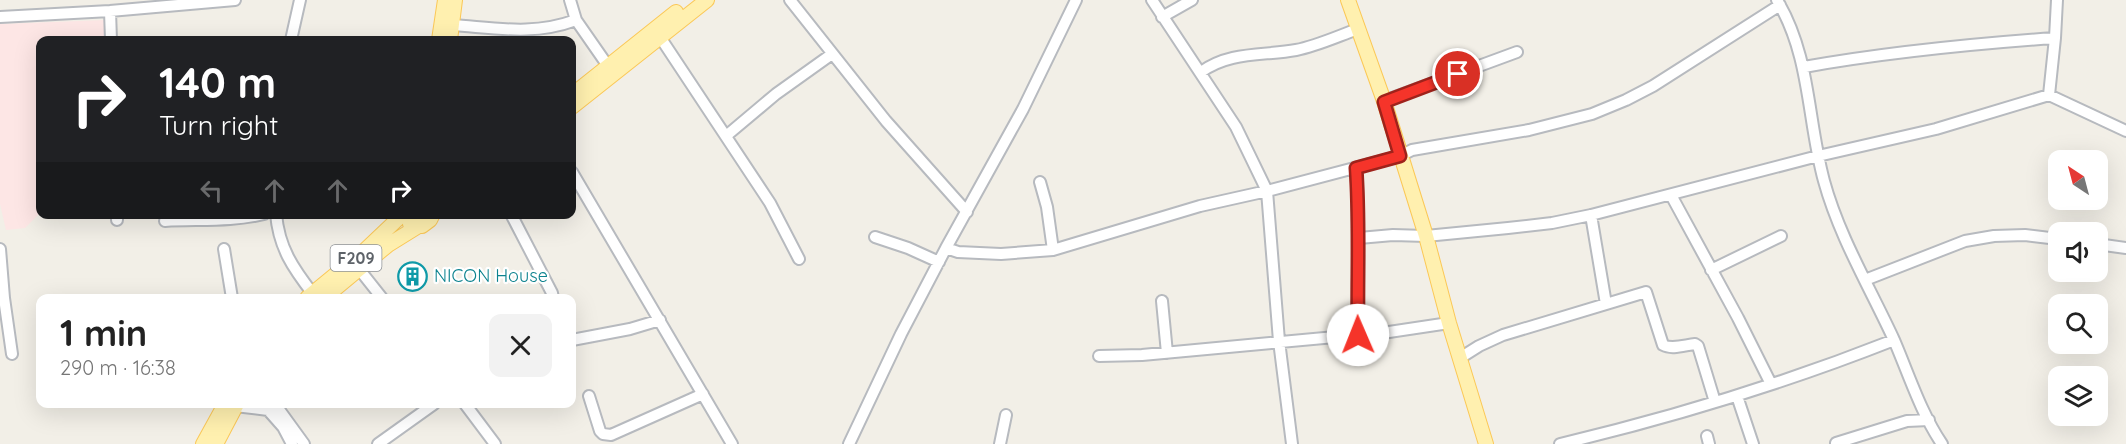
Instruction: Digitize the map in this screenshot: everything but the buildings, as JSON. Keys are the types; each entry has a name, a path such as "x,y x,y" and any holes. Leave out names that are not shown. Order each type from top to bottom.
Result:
{"main road":[{"path":"448,0 452,25 451,36"},
{"path":"440,36 448,0"},
{"path":"576,92 692,0"},
{"path":"576,104 707,0"},
{"path":"1348,0 1384,102 1486,444"},
{"name":"F209","path":"318,294 398,219"},
{"name":"F209","path":"406,219 417,226"},
{"name":"F209","path":"320,294 359,269 388,245 417,226 427,224 430,219"},
{"path":"203,444 229,408"},
{"path":"216,444 230,408"}],"street":[{"path":"0,17 111,11 235,0"},
{"path":"292,36 300,0"},
{"path":"570,0 576,20 608,66"},
{"path":"790,0 886,121 967,212"},
{"path":"849,444 901,334 1023,109 1076,0"},
{"path":"1152,0 1236,127 1267,191 1279,341 1292,444"},
{"path":"1162,17 1192,0"},
{"path":"2049,95 2057,0"},
{"path":"946,248 958,252 1001,254 1053,250 1200,206 1356,168 1400,156 1412,150 1529,130 1592,114 1653,86 1779,3 1791,25 1804,67 1818,156 1833,207 1939,441"},
{"path":"111,11 111,36"},
{"path":"452,25 515,31 556,28 576,20"},
{"path":"1201,72 1212,63 1226,58 1296,50 1358,29"},
{"path":"660,37 770,203 799,259"},
{"path":"1804,67 1950,46 2055,38"},
{"path":"1384,102 1517,52"},
{"path":"726,136 776,94 832,54"},
{"path":"1359,238 1425,236 1552,223 1591,215 1818,156 1936,129 2049,95 2126,131"},
{"path":"1356,168 1359,238 1358,335"},
{"path":"576,179 732,444"},
{"path":"1040,182 1047,207 1053,250"},
{"path":"1671,195 1771,384"},
{"path":"1591,215 1606,304"},
{"path":"165,221 232,219"},
{"path":"277,219 283,248 291,266 313,294"},
{"path":"514,219 552,294"},
{"path":"1866,280 1965,240 2025,235 2048,238"},
{"path":"1711,270 1781,236"},
{"path":"875,237 939,262"},
{"path":"2108,246 2126,248"},
{"path":"224,249 231,294"},
{"path":"0,254 12,354"},
{"path":"359,269 379,294"},
{"path":"1460,358 1503,335 1646,292 1663,345 1673,348 1695,344 1698,346 1715,402"},
{"path":"1162,302 1167,352"},
{"path":"576,339 630,329 660,320"},
{"path":"1099,356 1389,332 1449,322"},
{"path":"1560,444 1737,396 1830,365 1894,340"},
{"path":"589,396 600,430 603,434 611,435 702,394"},
{"path":"1737,396 1753,444"},
{"path":"256,408 268,410 283,428 292,444"},
{"path":"278,408 304,444"},
{"path":"378,444 428,408"},
{"path":"468,408 495,444"},
{"path":"1000,444 1006,415"},
{"path":"1836,443 1906,421 1929,420"}],"shaded area":[{"path":"105,20 106,36 36,36 36,217 25,228 6,230 0,204 0,24"}],"place":[{"name":"NICON House","path":"413,276"}],"route":[{"path":"1358,335 1359,210 1356,168 1400,156 1384,102 1458,74"}]}
